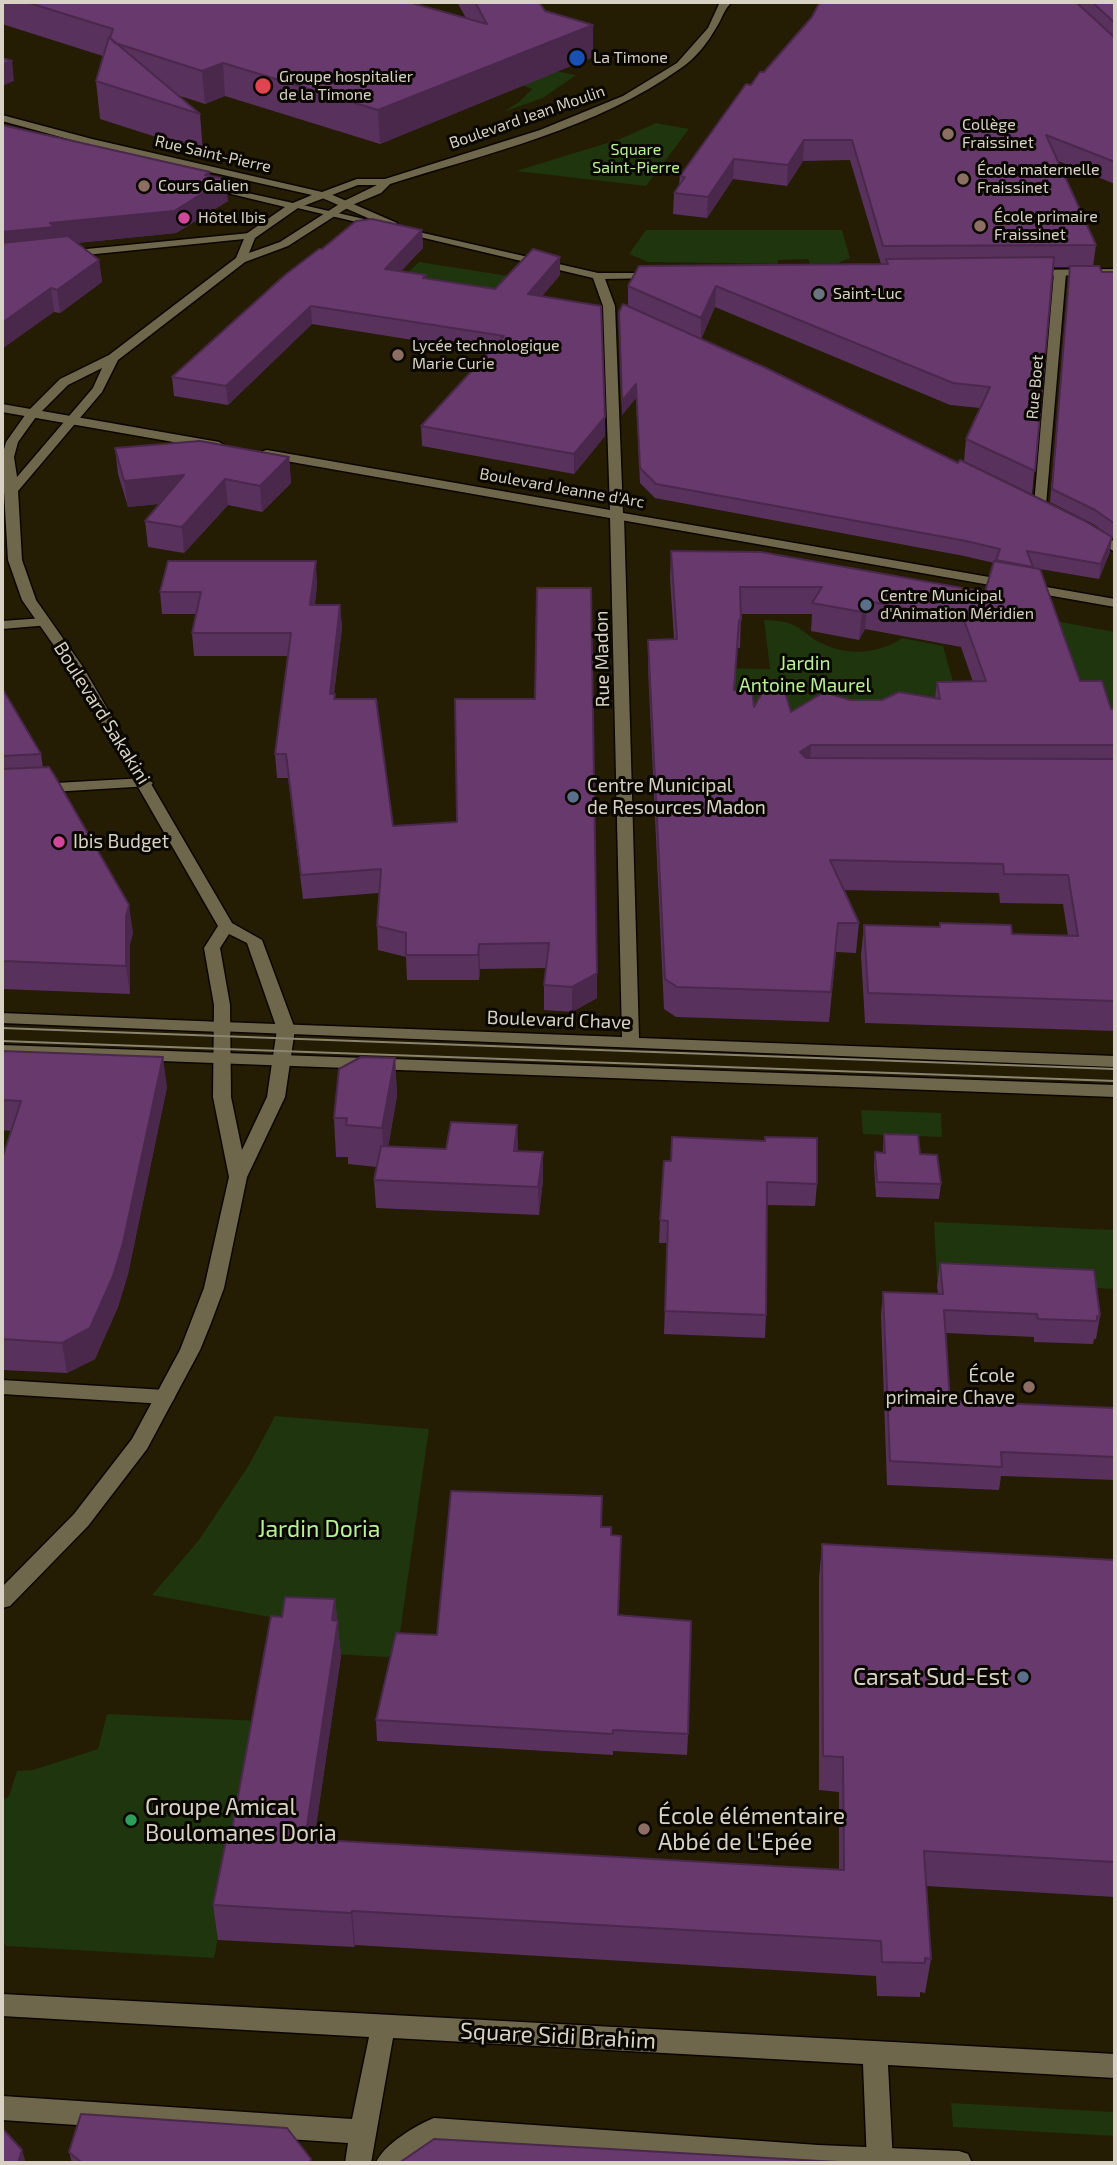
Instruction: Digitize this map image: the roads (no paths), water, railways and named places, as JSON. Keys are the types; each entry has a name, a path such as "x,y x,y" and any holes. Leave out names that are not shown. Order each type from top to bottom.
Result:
{"street":[{"name":"Boulevard Jean Moulin","path":"324,195 357,182 386,182 544,132 626,98 672,70 696,49 712,28 724,2"},
{"name":"Rue Saint-Pierre","path":"2,118 90,142 324,195 378,216 411,235"},
{"name":"Boulevard Jean Moulin","path":"348,203 377,191 386,182"},
{"name":"Rue Saint-Pierre","path":"200,183 411,235 598,276 674,275"},
{"path":"50,256 250,236 294,206 324,195"},
{"name":"Boulevard Sakakini","path":"2,1600 81,1520 140,1444 190,1350 214,1288 238,1177 276,1097 286,1030 254,940 226,926 76,667 29,600 15,560 8,457 12,442 33,414 64,382 113,358 241,260 284,244 348,203"},
{"path":"241,260 250,236"},
{"path":"1018,273 1115,272"},
{"name":"Rue Boet","path":"1040,505 1060,273"},
{"name":"Rue Madon","path":"598,276 614,308 631,1043"},
{"name":"Boulevard Sakakini","path":"12,491 98,389 113,358"},
{"path":"2,408 230,448"},
{"name":"Boulevard Jeanne d'Arc","path":"258,453 1115,603"},
{"path":"1075,523 1115,548"},
{"path":"2,625 44,622"},
{"path":"2,791 145,783"},
{"name":"Boulevard Sakakini","path":"226,926 212,947 222,1005 222,1097 238,1177"},
{"name":"Boulevard Chave","path":"2,1018 1115,1062"},
{"path":"2,1050 1115,1091"},
{"path":"2,1387 165,1397"},
{"name":"Square Sidi Brahim","path":"2,2005 1115,2066"},
{"path":"364,2162 362,2132 383,2027"},
{"path":"875,2052 880,2161"},
{"path":"2,2108 362,2132"},
{"path":"389,2163 434,2130 880,2161 959,2163"}],"tram line":[{"path":"2,1028 1115,1069"},
{"path":"2,1041 1115,1081"}],"place":[{"name":"La Timone","path":"577,58"},
{"name":"Groupe hospitalier de la Timone","path":"263,86"},
{"name":"Collège Fraissinet","path":"948,134"},
{"name":"École maternelle Fraissinet","path":"963,179"},
{"name":"Cours Galien","path":"144,186"},
{"name":"Hôtel Ibis","path":"184,218"},
{"name":"École primaire Fraissinet","path":"980,226"},
{"name":"Saint-Luc","path":"819,294"},
{"name":"Lycée technologique Marie Curie","path":"398,355"},
{"name":"Centre Municipal d'Animation Méridien","path":"866,605"},
{"name":"Centre Municipal de Resources Madon","path":"573,797"},
{"name":"Ibis Budget","path":"59,842"},
{"name":"École primaire Chave","path":"1029,1387"},
{"name":"Carsat Sud-Est","path":"1023,1677"},
{"name":"Groupe Amical Boulomanes Doria","path":"131,1820"},
{"name":"École élémentaire Abbé de L'Epée","path":"644,1829"}],"park label":[{"name":"Square Saint-Pierre","path":"636,159"},
{"name":"Jardin Antoine Maurel","path":"805,675"},
{"name":"Jardin Doria","path":"319,1529"}]}
